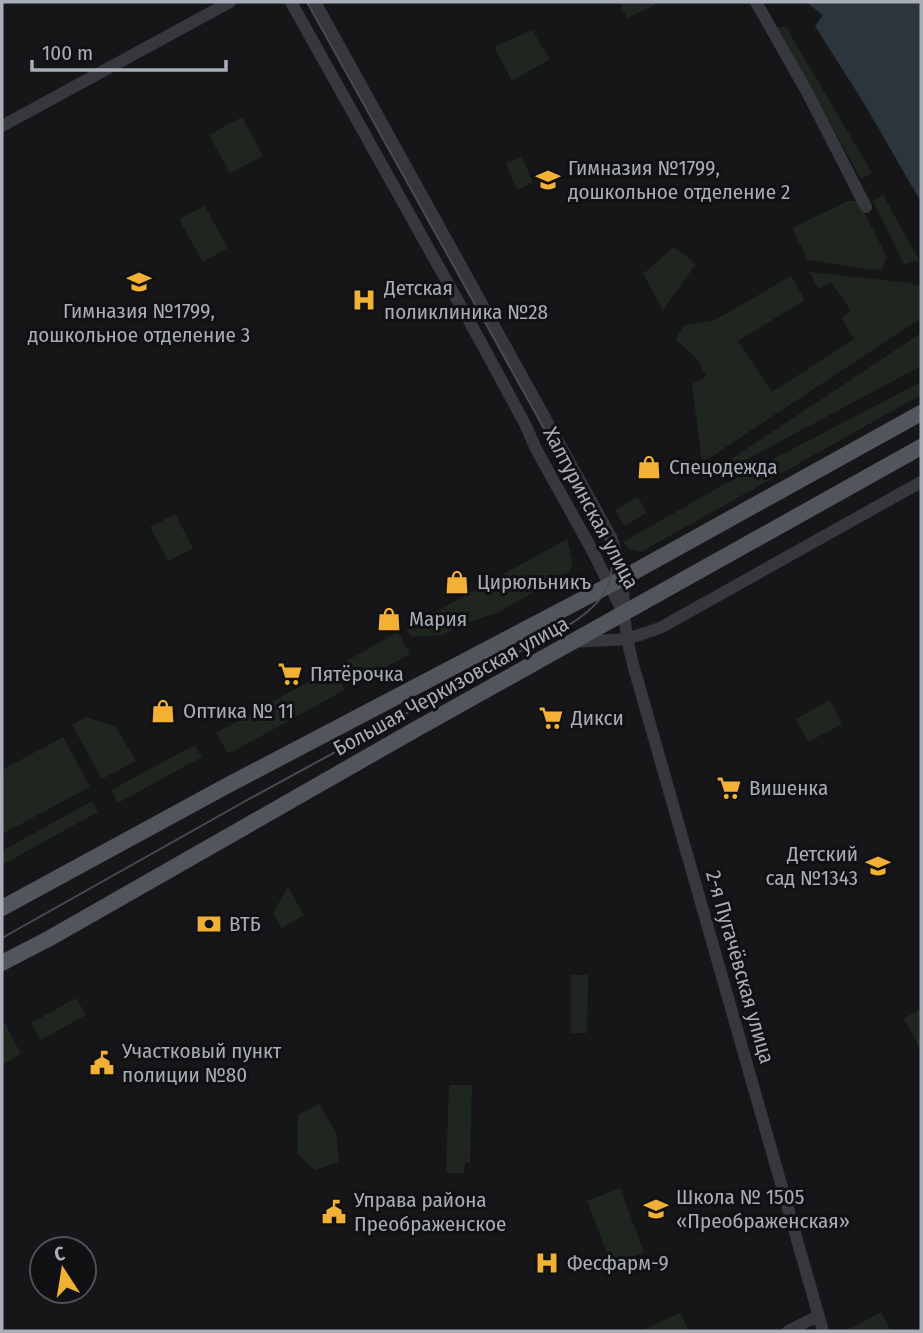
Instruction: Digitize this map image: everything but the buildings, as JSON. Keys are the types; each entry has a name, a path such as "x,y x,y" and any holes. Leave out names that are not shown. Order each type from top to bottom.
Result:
{"main road":[{"name":"Большая Черкизовская улица","path":"2,908 230,784 617,581 921,413"},
{"name":"Большая Черкизовская улица","path":"2,963 921,447"}],"street":[{"path":"2,126 230,2"},
{"name":"Халтуринская улица","path":"291,2 478,337 536,449 617,581"},
{"name":"Халтуринская улица","path":"315,2 612,539 624,613"},
{"path":"756,2 807,92 866,207"},
{"path":"571,642 627,639 660,628 921,482"},
{"name":"2-я Пугачёвская улица","path":"624,613 627,639 822,1331"},
{"path":"788,1331 818,1315"}],"shaded area":[{"path":"619,2 653,2 655,5 627,18"},
{"path":"806,2 921,2 921,202 815,26 823,15"},
{"path":"777,27 786,27 872,173 861,179"},
{"path":"532,30 550,59 512,81 494,47"},
{"path":"242,117 263,156 230,173 209,135"},
{"path":"522,157 533,183 517,190 506,163"},
{"path":"883,195 919,260 904,264 873,201"},
{"path":"848,201 858,201 887,257 882,269 808,260 792,228"},
{"path":"205,206 228,248 203,262 179,219"},
{"path":"674,247 696,264 663,310 643,274"},
{"path":"809,272 921,286 921,318 702,463 692,384 706,376 696,358 675,339 685,325 715,320 791,276 805,300 738,341 772,392 854,339 841,318 851,311 831,282 819,289"},
{"path":"921,333 921,366 712,478 713,471"},
{"path":"921,382 921,395 641,552 629,549 623,542 723,485"},
{"path":"638,497 647,513 624,526 615,510"},
{"path":"175,514 193,548 168,561 150,527"},
{"path":"567,539 573,563 570,571 499,612 466,623 442,635 411,637 406,628"},
{"path":"398,632 410,654 353,685 341,664"},
{"path":"333,668 345,690 230,753 227,752 216,733"},
{"path":"830,700 842,724 808,742 796,719"},
{"path":"86,717 115,726 136,761 102,779 72,725"},
{"path":"63,737 90,787 2,834 2,770"},
{"path":"195,745 202,757 118,803 111,790"},
{"path":"92,801 98,812 2,865 2,851"},
{"path":"288,887 304,915 282,928 273,913"},
{"path":"571,975 588,975 587,1033 571,1033"},
{"path":"76,998 86,1015 41,1040 31,1023"},
{"path":"921,1009 921,1051 904,1018"},
{"path":"2,1018 21,1054 2,1065"},
{"path":"449,1085 472,1085 470,1162 465,1162 464,1173 446,1173"},
{"path":"319,1104 336,1132 339,1162 315,1170 297,1154 298,1115"},
{"path":"620,1188 644,1252 611,1264 587,1201"},
{"path":"881,1312 891,1331 845,1331"},
{"path":"680,1313 689,1331 645,1329"}],"tram line":[{"path":"2,938 249,799 572,623 593,607 610,579 612,567 607,542 307,2"}],"place":[{"name":"Гимназия №1799, дошкольное отделение 2","path":"548,180"},
{"name":"Гимназия №1799, дошкольное отделение 3","path":"139,282"},
{"name":"Детская поликлиника №28","path":"364,300"},
{"name":"Спецодежда","path":"649,467"},
{"name":"Цирюльникъ","path":"457,582"},
{"name":"Мария","path":"389,619"},
{"name":"Пятёрочка","path":"290,674"},
{"name":"Оптика № 11","path":"163,711"},
{"name":"Дикси","path":"551,718"},
{"name":"Вишенка","path":"729,788"},
{"name":"Детский сад №1343","path":"878,866"},
{"name":"ВТБ","path":"209,924"},
{"name":"Участковый пункт полиции №80","path":"102,1063"},
{"name":"Школа № 1505 «Преображенская»","path":"656,1209"},
{"name":"Управа района Преображенское","path":"334,1212"},
{"name":"Фесфарм-9","path":"547,1263"}]}
